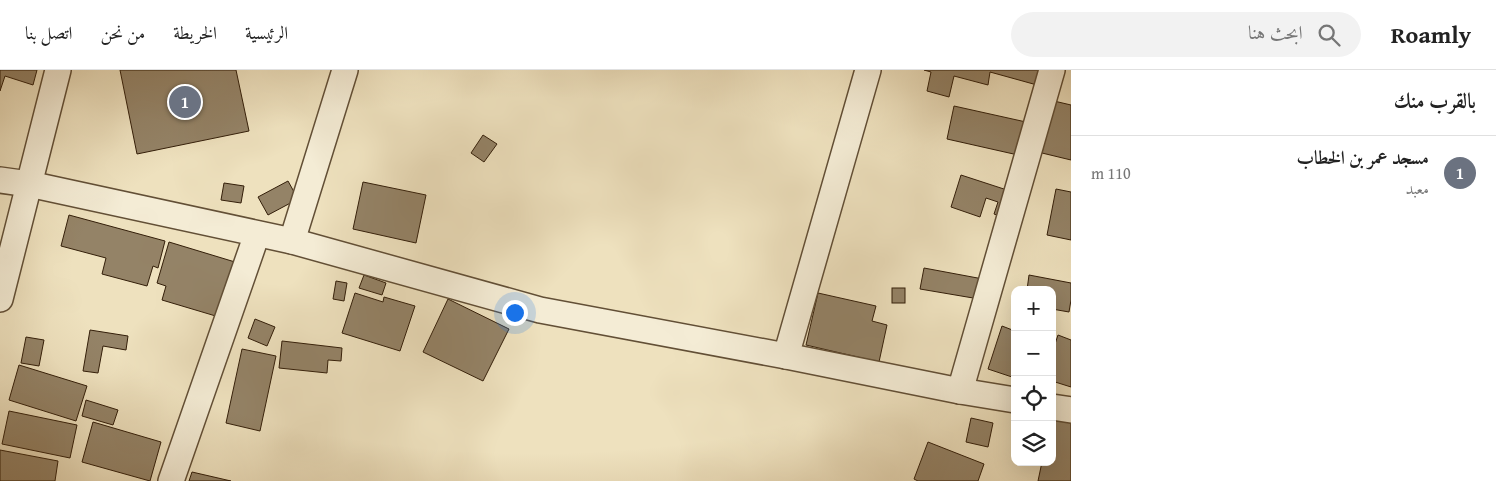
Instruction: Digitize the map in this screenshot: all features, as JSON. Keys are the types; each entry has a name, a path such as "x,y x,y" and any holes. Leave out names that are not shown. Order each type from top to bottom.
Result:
{"street":[{"path":"0,299 58,70"},
{"path":"292,241 344,70"},
{"path":"786,356 868,70"},
{"path":"960,391 1052,70"},
{"path":"0,180 29,184 292,241 540,310 1011,399"},
{"path":"171,481 257,234"},
{"path":"1056,408 1071,410"}],"building":[{"path":"0,70 37,70 33,85 5,76 0,91"},
{"path":"120,70 236,70 249,131 137,154"},
{"path":"924,70 1041,70 1037,85 990,72 988,85 954,76 949,97 927,91 931,72"},
{"path":"1054,101 1071,105 1071,160 1042,153"},
{"path":"954,106 1026,122 1018,155 947,139"},
{"path":"483,135 497,144 484,162 471,153"},
{"path":"961,175 1010,191 1002,217 994,214 998,202 986,198 980,217 951,207"},
{"path":"288,181 298,199 268,215 258,197"},
{"path":"363,182 426,195 416,243 353,229"},
{"path":"224,183 244,186 241,203 221,200"},
{"path":"1056,189 1071,192 1071,240 1047,235"},
{"path":"69,215 165,241 158,268 153,266 147,286 102,274 106,258 61,246"},
{"path":"169,242 235,262 219,317 162,300 166,286 157,283"},
{"path":"924,268 983,279 979,299 920,289"},
{"path":"364,275 386,283 382,295 359,288"},
{"path":"1029,275 1071,283 1069,312 1056,310 1056,286 1028,286"},
{"path":"336,281 347,283 344,301 333,299"},
{"path":"892,288 905,288 905,303 892,303"},
{"path":"355,293 383,302 384,297 415,306 400,351 342,333"},
{"path":"818,293 876,306 872,321 887,325 879,362 806,345"},
{"path":"448,299 509,329 483,381 423,352"},
{"path":"255,319 275,327 267,346 248,338"},
{"path":"1002,326 1011,329 1011,377 988,369"},
{"path":"90,330 128,336 126,350 103,346 98,373 83,371"},
{"path":"1058,335 1071,340 1071,387 1056,382 1056,341"},
{"path":"26,337 44,340 39,366 21,363"},
{"path":"282,341 342,348 341,361 328,360 327,373 279,368"},
{"path":"242,349 276,356 260,431 226,423"},
{"path":"19,365 87,386 76,421 9,400"},
{"path":"86,400 118,410 113,425 82,416"},
{"path":"9,411 77,425 70,458 2,444"},
{"path":"971,418 993,423 988,447 966,442"},
{"path":"1056,419 1071,422 1071,481 1038,481 1041,466 1056,466"},
{"path":"93,422 161,442 150,481 82,462"},
{"path":"928,442 984,464 978,481 918,481 914,479"},
{"path":"0,450 58,461 55,481 0,481"},
{"path":"192,472 231,481 189,481"}],"place":[{"name":"مسجد عمر بن الخطاب","path":"185,102"}]}
